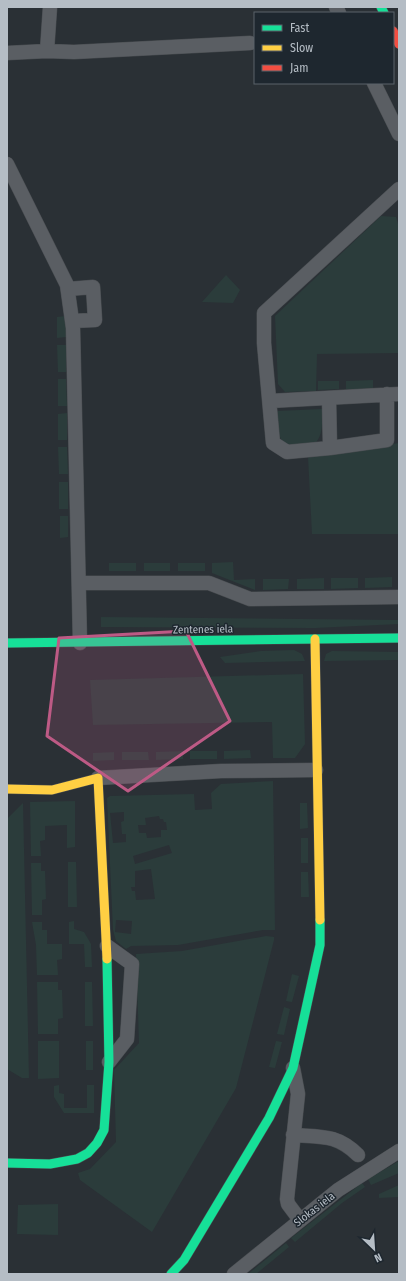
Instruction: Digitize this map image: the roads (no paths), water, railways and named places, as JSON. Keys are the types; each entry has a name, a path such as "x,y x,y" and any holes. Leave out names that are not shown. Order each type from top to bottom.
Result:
{"street":[{"path":"47,51 50,7"},
{"path":"394,34 399,44"},
{"path":"7,53 47,51 74,52 250,43"},
{"path":"374,84 399,134"},
{"path":"7,164 68,289 72,321 80,643"},
{"path":"270,401 393,394 387,440 287,452 274,442 264,343 264,313 276,300 399,189"},
{"path":"68,289 93,287 95,320 72,321"},
{"path":"329,398 330,448"},
{"path":"79,583 209,584 250,599 399,597"},
{"name":"Zentenes iela","path":"7,643 399,638"},
{"path":"171,1274 184,1260 270,1118 280,1092 293,1068 320,945 315,639"},
{"path":"7,789 52,790 98,778 221,771 316,770"},
{"path":"7,1163 66,1162 82,1158 91,1152 101,1138 104,1130 109,1062 107,946 98,778"},
{"path":"107,946 132,964 127,1039 109,1062"},
{"path":"293,1068 298,1087 287,1199 288,1204 300,1220"},
{"path":"293,1135 336,1139 358,1155"},
{"name":"Slokas iela","path":"234,1274 300,1220 362,1173 399,1151"}]}
